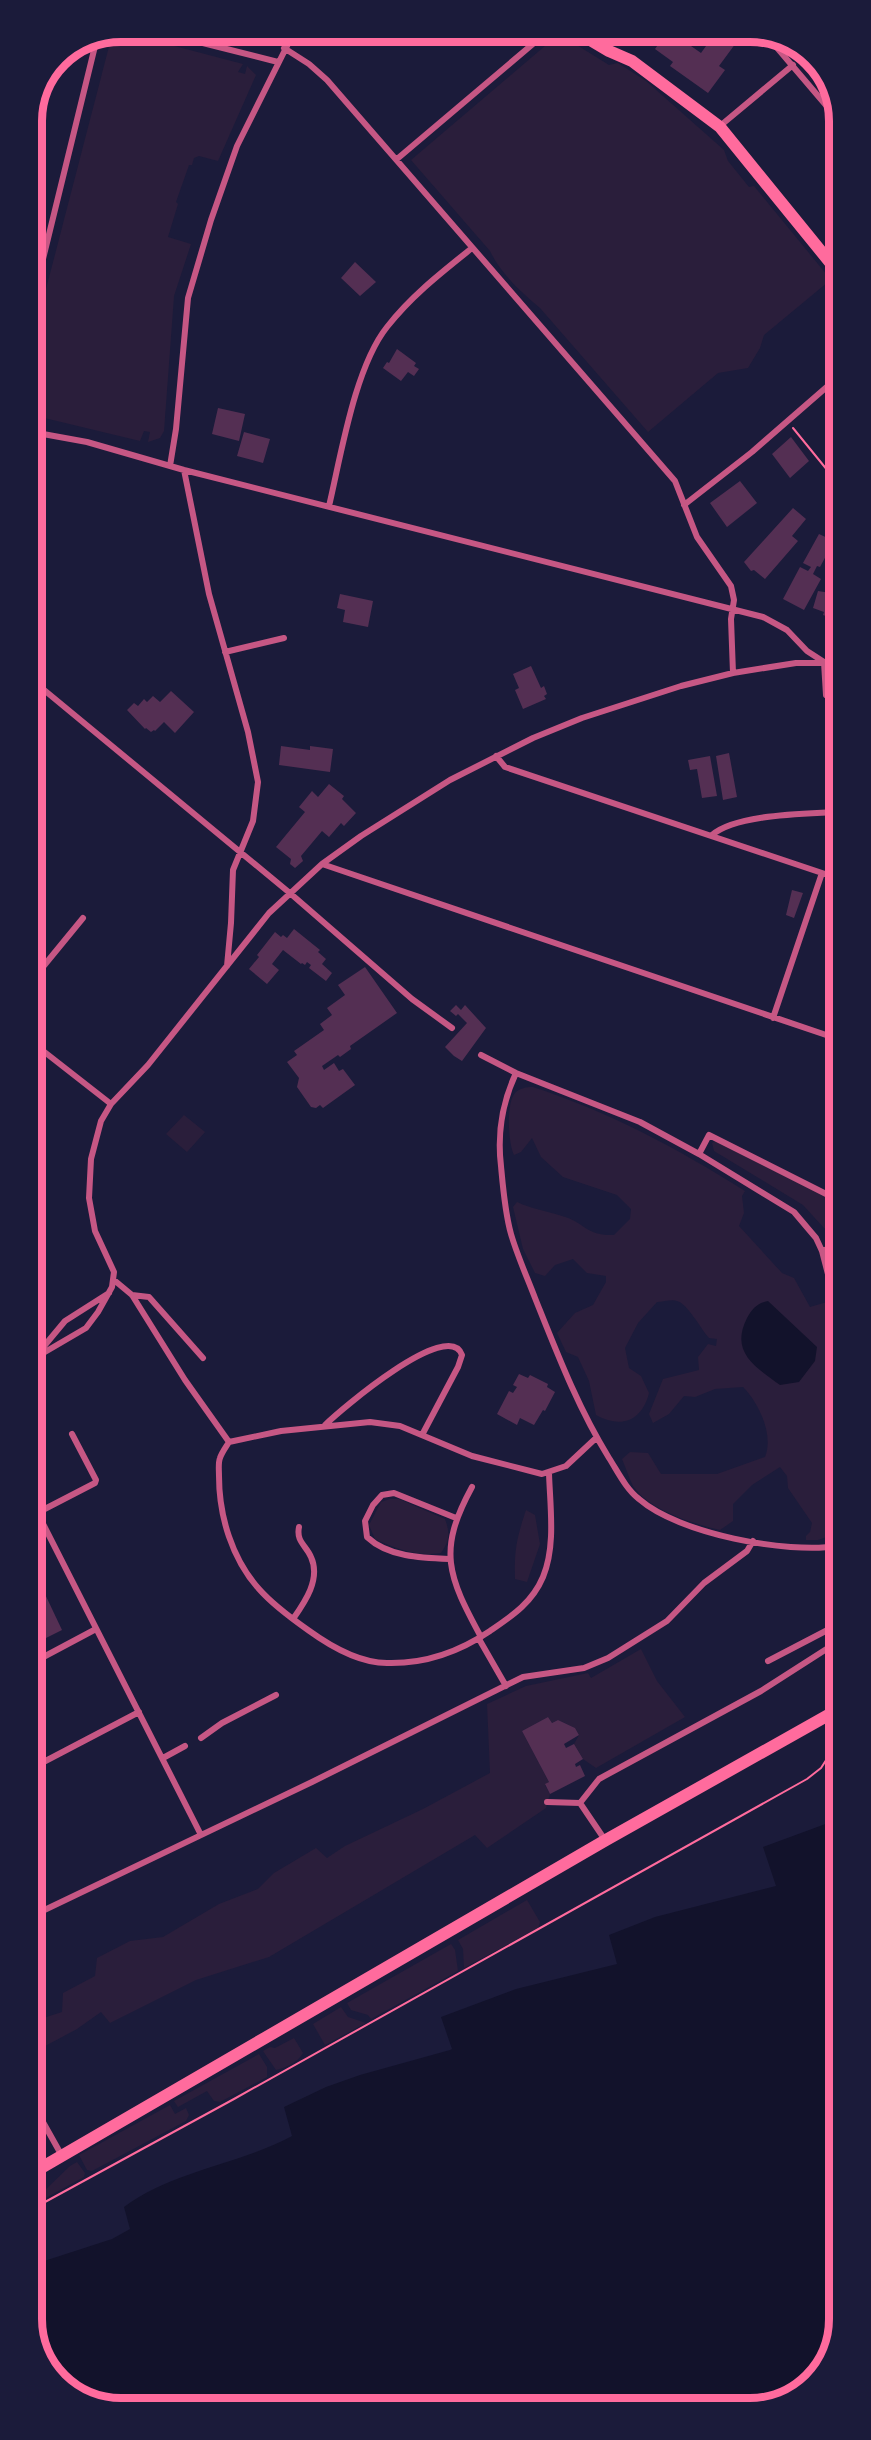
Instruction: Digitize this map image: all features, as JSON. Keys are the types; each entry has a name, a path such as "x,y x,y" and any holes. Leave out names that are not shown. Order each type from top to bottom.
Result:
{"main road":[{"path":"594,42 632,61 720,127 829,261"},
{"path":"42,2168 606,1840 829,1715"}],"street":[{"path":"199,42 278,62"},
{"path":"170,466 176,429 188,298 210,220 237,146 288,42"},
{"path":"397,159 535,42"},
{"path":"776,46 827,106"},
{"path":"42,263 95,47"},
{"path":"284,48 309,64 327,80 675,481 697,537 731,586 734,600 732,608 733,673"},
{"path":"720,127 793,65"},
{"path":"329,506 365,366 381,337 415,295 472,248"},
{"path":"684,505 829,385"},
{"path":"42,434 87,442 184,471 763,617 787,630 807,651 824,662"},
{"path":"184,471 208,594 248,732 258,782 253,821 233,870 227,966"},
{"path":"225,652 284,638"},
{"path":"824,662 826,694"},
{"path":"42,1354 86,1328 109,1293 114,1280 114,1272 95,1231 90,1198 89,1179 94,1141 101,1121 111,1104 147,1065 269,913 322,864 432,791 496,756 582,718 681,686 733,673 770,666 829,662"},
{"path":"42,688 291,894 412,999 452,1028"},
{"path":"496,756 505,767 829,875"},
{"path":"712,835 720,828 741,822 829,813"},
{"path":"322,864 829,1036"},
{"path":"773,1018 822,873"},
{"path":"42,968 82,918"},
{"path":"42,1050 111,1104"},
{"path":"481,1055 516,1073 610,1109 699,1154 794,1212 816,1238 829,1278"},
{"path":"516,1073 506,1095 500,1125 501,1165 511,1234 559,1360 596,1438 637,1498 655,1511 679,1522 715,1533 800,1548 829,1548"},
{"path":"699,1154 709,1135 829,1195"},
{"path":"822,1251 829,1248"},
{"path":"114,1280 132,1295 185,1380 229,1442"},
{"path":"42,1349 65,1321 109,1293"},
{"path":"132,1295 149,1297 203,1358"},
{"path":"324,1425 374,1382 403,1364 432,1351 456,1348 461,1350 462,1355 458,1367 422,1435"},
{"path":"549,1473 550,1545 543,1576 531,1599 519,1611 480,1638 434,1659 385,1664 345,1653 328,1644 293,1619 259,1589 248,1574 223,1521 219,1496 219,1459 229,1442 281,1431 370,1422 400,1426 472,1456 542,1474 566,1466 596,1438"},
{"path":"42,1510 95,1483 96,1480 72,1434"},
{"path":"472,1486 456,1518 450,1559 453,1578 480,1638 506,1686"},
{"path":"450,1559 410,1556 389,1550 367,1537 364,1529 365,1521 373,1505 382,1495 394,1493 456,1518"},
{"path":"42,1523 201,1835"},
{"path":"293,1619 310,1591 312,1580 311,1556 299,1541 299,1527"},
{"path":"42,1911 523,1677 584,1668 650,1634 667,1621 704,1583 747,1551 753,1541"},
{"path":"42,1658 96,1629"},
{"path":"768,1661 829,1629"},
{"path":"580,1803 599,1779 761,1691 829,1647"},
{"path":"201,1738 222,1723 276,1695"},
{"path":"42,1763 139,1712"},
{"path":"163,1758 185,1746"},
{"path":"547,1802 580,1803"},
{"path":"580,1803 606,1840"},
{"path":"42,2120 63,2157"}],"path":[{"path":"787,421 828,471"},
{"path":"42,2204 807,1779 821,1768 829,1756"}],"shaded area":[{"path":"159,42 243,64 238,72 245,74 247,66 256,75 218,161 199,156 194,158 192,165 189,165 176,202 178,204 168,237 191,244 174,296 164,431 160,438 148,442 150,432 144,431 140,441 42,417 42,304 110,43"},
{"path":"550,42 572,42 609,65 618,63 646,81 724,150 728,161 749,187 754,186 827,275 828,282 764,335 760,348 748,368 718,373 648,432 540,308 506,275 490,251 411,160"},
{"path":"533,1087 561,1097 642,1132 745,1191 742,1196 744,1213 739,1226 782,1273 794,1278 810,1307 827,1302 829,1309 829,1536 818,1540 806,1540 812,1523 788,1488 787,1476 780,1467 752,1485 733,1504 733,1521 720,1530 685,1520 661,1509 640,1495 633,1486 622,1459 630,1452 648,1453 661,1474 717,1474 765,1457 768,1439 766,1429 759,1410 743,1387 715,1389 695,1397 684,1396 669,1414 653,1423 649,1414 663,1379 699,1370 698,1357 708,1344 716,1346 717,1339 709,1338 685,1306 675,1300 657,1302 638,1323 625,1348 629,1368 641,1376 649,1393 646,1403 636,1416 622,1422 596,1415 589,1381 578,1357 566,1352 557,1333 575,1313 593,1305 606,1282 606,1276 587,1273 573,1259 555,1265 545,1276 535,1273 523,1249 513,1207 517,1202 570,1219 591,1231 604,1235 614,1235 630,1219 631,1209 617,1195 563,1177 541,1157 532,1138 521,1152 514,1155 510,1142 510,1105 515,1093"},
{"path":"184,1115 205,1132 187,1152 166,1134"},
{"path":"719,1141 829,1198 829,1232 803,1205 714,1151 712,1143"},
{"path":"768,1301 817,1347 815,1361 799,1382 780,1385 761,1371 747,1357 743,1349 742,1330 747,1318 755,1307"},
{"path":"399,1499 445,1519 448,1536 441,1553 424,1554 407,1551 375,1539 369,1525 381,1502"},
{"path":"526,1510 535,1515 540,1544 527,1582 515,1579 517,1544"},
{"path":"641,1649 657,1681 685,1717 596,1768 583,1759 574,1744 579,1735 575,1728 558,1720 552,1723 548,1717 522,1731 549,1782 545,1785 550,1794 546,1808 487,1848 475,1835 269,1957 196,1980 110,2023 101,2012 77,2029 42,2048 42,2018 62,2012 63,1993 95,1976 97,1958 130,1941 163,1937 219,1904 258,1889 274,1873 316,1848 327,1858 345,1846 423,1809 490,1773 487,1704 526,1686 588,1673 591,1678"},
{"path":"829,1823 829,2319 825,2345 821,2354 813,2367 794,2385 771,2395 750,2398 116,2398 81,2387 58,2367 48,2349 43,2330 42,2262 112,2239 130,2229 124,2207 164,2184 250,2154 292,2136 284,2107 326,2087 360,2075 452,2049 441,2017 516,1989 617,1964 609,1935 655,1917 776,1886 763,1847"},
{"path":"527,1900 540,1922 538,1928 464,1968 463,1949 458,1940"},
{"path":"451,1944 455,1950 458,1971 371,2019 368,2015 351,2010 347,2003"},
{"path":"341,2007 348,2017 366,2023 325,2045 313,2024"},
{"path":"294,2038 303,2053 291,2064 276,2070 263,2051 270,2047 275,2048"},
{"path":"259,2054 267,2067 267,2077 220,2102 214,2101 207,2091 178,2107 174,2101"},
{"path":"170,2105 175,2114 186,2108 189,2115 186,2121 92,2171 87,2170 79,2155"},
{"path":"77,2162 85,2173 84,2177 42,2200 42,2193"}],"building":[{"path":"660,42 685,42 701,53 709,42 737,42 719,66 725,70 708,93 670,66 673,62 655,49"},
{"path":"355,262 376,282 360,296 341,278"},
{"path":"397,349 416,363 414,366 419,369 414,376 408,372 401,381 383,368 387,362 389,363"},
{"path":"218,408 245,414 239,441 212,434"},
{"path":"244,432 270,439 263,463 237,456"},
{"path":"791,437 809,461 790,478 772,454"},
{"path":"740,481 757,503 727,527 710,503"},
{"path":"793,508 806,519 792,536 798,541 765,579 754,570 751,571 744,562"},
{"path":"819,534 829,539 829,550 820,567 817,566 813,574 821,579 804,610 783,599 800,567 808,571 811,567 803,563"},
{"path":"818,591 829,593 829,617 823,615 824,612 813,608"},
{"path":"340,594 373,601 368,627 343,622 345,610 337,608"},
{"path":"531,666 541,688 544,686 547,694 544,696 546,699 523,709 515,690 519,688 513,674"},
{"path":"171,691 194,712 175,733 164,722 151,732 145,729 127,710 134,703 138,706 144,699 147,702 153,696 160,702"},
{"path":"281,746 310,750 310,746 333,749 330,772 279,765"},
{"path":"729,753 737,797 723,800 716,756"},
{"path":"710,756 717,796 702,798 697,769 690,770 688,760"},
{"path":"329,784 344,796 342,799 356,813 344,826 341,823 329,837 322,831 301,856 303,861 295,868 290,864 291,859 276,847 305,812 299,807 312,791 318,797"},
{"path":"792,890 803,893 794,918 786,915"},
{"path":"294,929 320,950 318,952 326,959 322,964 332,973 326,981 309,968 311,965 307,962 305,965 301,964 283,950 272,964 279,970 267,984 249,969 275,932 287,938"},
{"path":"365,967 397,1013 350,1046 351,1049 340,1057 338,1055 322,1066 324,1070 334,1063 339,1071 343,1069 355,1085 323,1108 320,1105 316,1108 311,1107 297,1087 299,1078 287,1062 297,1055 294,1051 324,1030 320,1024 332,1015 327,1008 345,995 338,985"},
{"path":"456,1005 461,1010 465,1005 486,1028 462,1061 445,1047 467,1023 458,1014 456,1016 450,1011"},
{"path":"519,1374 528,1378 530,1375 548,1384 547,1387 555,1392 534,1425 520,1418 517,1425 497,1414 509,1391 513,1393 517,1387 513,1385"},
{"path":"44,1592 62,1630 42,1640 42,1593"},
{"path":"548,1717 552,1723 558,1720 575,1728 579,1735 564,1744 566,1748 574,1744 583,1759 575,1764 576,1767 580,1765 585,1776 550,1794 545,1784 549,1782 522,1731"}]}
